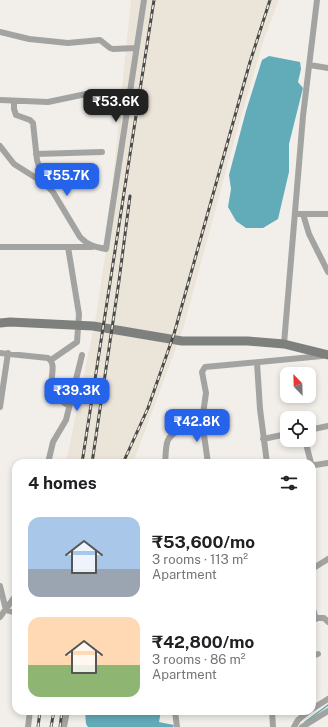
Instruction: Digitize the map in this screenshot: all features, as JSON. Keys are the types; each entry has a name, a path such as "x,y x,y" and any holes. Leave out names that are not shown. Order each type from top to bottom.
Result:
{"main road":[{"path":"0,323 10,322 93,326 182,342 248,341 284,344 328,355"}],"street":[{"path":"0,246 92,247 106,249 144,0"},
{"path":"284,344 303,116 317,0"},
{"path":"0,32 29,39 68,43 100,40 113,49 136,48"},
{"path":"310,64 328,68"},
{"path":"0,100 53,102 86,94"},
{"path":"14,101 14,110 16,115 32,121 38,166 44,183"},
{"path":"0,146 14,164 44,183 53,192 80,237 92,247"},
{"path":"36,154 102,152"},
{"path":"295,214 328,214"},
{"path":"303,214 309,234 328,272"},
{"path":"51,360 77,342 79,314 68,247"},
{"path":"0,353 48,358 51,360"},
{"path":"0,407 8,354"},
{"path":"49,459 51,447 64,425 82,355"},
{"path":"207,459 202,421 206,393 202,372 205,367 328,355"},
{"path":"51,360 51,387 53,394 70,406"},
{"path":"257,362 263,439 266,459"},
{"path":"165,459 167,444 172,436 177,432 202,421"},
{"path":"316,429 328,426"},
{"path":"263,439 280,435"},
{"path":"307,447 310,459"},
{"path":"316,466 328,463"},
{"path":"316,566 328,559"},
{"path":"0,586 6,610"},
{"path":"0,617 12,601"},
{"path":"6,610 12,612"},
{"path":"316,618 324,618 328,622"},
{"path":"316,706 328,699"},
{"path":"302,727 328,710"},
{"path":"28,727 30,715"},
{"path":"64,727 66,715"},
{"path":"176,715 177,727"},
{"path":"272,715 273,727"},
{"path":"294,727 298,720 304,715"}],"shaded area":[{"path":"131,0 279,0 264,39 236,134 183,329 136,455 134,459 67,459 96,316 106,249"}],"water":[{"path":"269,56 300,62 301,69 298,82 303,88 289,144 289,172 278,219 263,228 246,228 236,221 228,207 231,189 229,175 246,111 262,60"},
{"path":"85,715 160,715 159,722 174,725 173,727 88,727 86,724"}],"waterway":[{"path":"316,714 328,705"},
{"path":"305,722 314,715"}],"railway":[{"path":"83,459 154,0"},
{"path":"125,459 148,408 174,334 250,62 270,0"},
{"path":"93,459 130,196"},
{"path":"38,727 40,715"},
{"path":"51,727 53,715"},
{"path":"60,727 62,715"}]}
